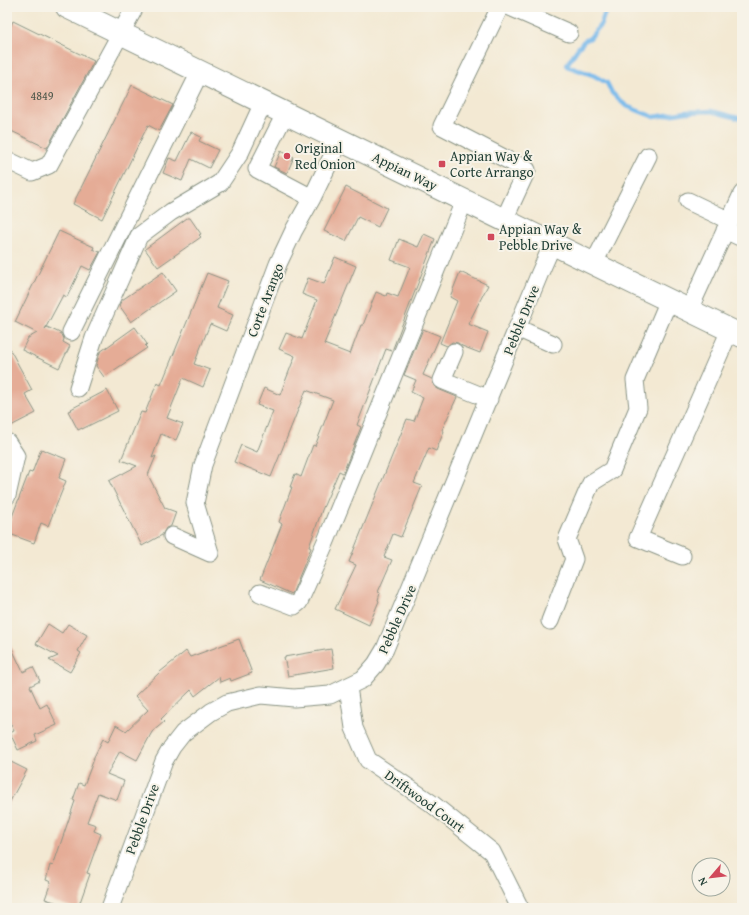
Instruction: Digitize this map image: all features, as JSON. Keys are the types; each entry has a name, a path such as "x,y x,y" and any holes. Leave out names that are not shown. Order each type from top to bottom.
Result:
{"main road":[{"name":"Appian Way","path":"67,7 736,333"}],"street":[{"path":"7,160 32,172 49,165 135,7"},
{"path":"500,7 442,126 527,170 504,220"},
{"path":"510,7 569,33"},
{"path":"71,332 200,72"},
{"path":"78,388 94,338 139,236 171,212 220,184 240,153 263,103"},
{"path":"285,114 257,170 312,198"},
{"name":"Corte Arango","path":"172,536 210,553 195,503 202,465 278,264 340,140"},
{"path":"594,264 648,156"},
{"path":"689,310 742,194"},
{"path":"260,593 294,606 299,602 326,541 464,201"},
{"path":"688,201 728,225 742,238"},
{"name":"Pebble Drive","path":"110,908 164,761 172,746 183,733 211,712 227,703 244,698 261,696 294,698 330,695 363,679 376,664 385,649 553,243"},
{"path":"550,621 574,559 567,539 591,483 612,470 615,463 638,408 635,380 669,300"},
{"path":"517,328 553,344"},
{"path":"682,556 638,538 736,333"},
{"path":"454,352 442,380 489,399"},
{"path":"7,442 16,456 7,496"},
{"name":"Driftwood Court","path":"348,687 354,728 368,760 431,803 492,852 520,908"}],"building":[{"path":"13,21 94,61 47,148 7,129 7,34"},
{"path":"132,85 173,105 159,131 148,125 102,219 73,204"},
{"path":"191,132 201,137 199,141 218,150 209,168 191,159 182,181 163,173 169,158 177,161"},
{"path":"281,151 294,157 287,173 274,167"},
{"path":"346,187 387,208 378,227 358,217 346,241 324,231"},
{"path":"187,218 190,218 201,234 199,235 201,237 158,267 145,249"},
{"path":"59,231 94,247 93,249 100,252 90,270 82,266 67,297 63,295 45,329 47,327 62,334 64,339 63,342 70,346 59,368 22,350 28,338 37,333 15,322"},
{"path":"424,234 435,239 392,351 386,349 357,425 361,427 343,473 339,471 322,510 309,547 311,548 292,594 260,580 282,524 279,522 292,487 290,487 295,474 301,477 333,400 306,390 271,477 234,462 241,445 257,452 273,411 257,405 264,388 280,395 295,356 279,349 286,333 302,339 317,300 302,294 308,278 324,284 335,257 356,266 324,344 350,354 376,292 386,296 387,293 398,297 410,267 391,260 399,239 418,247"},
{"path":"163,272 176,291 131,322 119,305 122,300"},
{"path":"460,272 488,285 468,324 488,332 480,353 458,343 452,342 447,346 440,343 457,301 450,297"},
{"path":"207,273 228,281 217,308 233,315 226,331 210,324 194,364 210,370 203,387 183,378 167,418 183,424 176,440 161,434 152,458 156,456 148,475 165,508 176,512 171,526 166,528 162,535 142,546 109,481 137,466 121,460 141,412 145,413 157,383 161,385"},
{"path":"135,327 147,344 145,346 147,348 104,377 96,366 100,352"},
{"path":"423,329 440,336 423,375 432,379 434,386 438,389 457,397 442,430 444,431 436,451 429,448 414,483 422,486 401,537 393,534 384,557 392,560 378,592 380,593 379,601 369,625 335,609 356,565 349,562 407,419 414,421 423,398 411,392 416,380 404,375"},
{"path":"7,344 32,390 25,394 36,413 7,428"},
{"path":"107,390 118,411 78,430 68,411"},
{"path":"41,449 66,459 59,478 66,481 48,526 41,523 34,543 7,533 7,530 29,472 32,473"},
{"path":"48,624 62,633 68,624 87,635 78,651 81,653 70,672 49,660 58,656 36,644"},
{"path":"7,638 23,672 33,667 40,681 30,686 40,708 47,704 57,725 35,735 37,741 18,750 10,733 14,731 7,717"},
{"path":"239,639 252,673 231,681 230,678 220,682 219,677 195,696 191,690 161,719 164,722 152,732 137,760 120,751 107,774 124,781 117,800 98,793 87,822 96,825 94,831 101,834 87,873 90,874 78,908 45,899 51,882 46,880 50,865 53,866 75,801 73,800 79,783 84,785 93,759 103,739 108,742 116,725 126,731 148,710 135,696 160,672 186,651 190,657"},
{"path":"331,649 334,668 288,676 284,657"},
{"path":"7,760 27,770 7,807"}],"waterway":[{"path":"610,7 604,15 601,24 590,38 584,41 578,48 567,66 593,75 607,83 612,93 626,106 654,117 687,112 711,111 742,119"}],"place":[{"name":"Original Red Onion","path":"287,156"},
{"name":"Appian Way & Corte Arrango","path":"442,164"},
{"name":"Appian Way & Pebble Drive","path":"491,237"}]}
